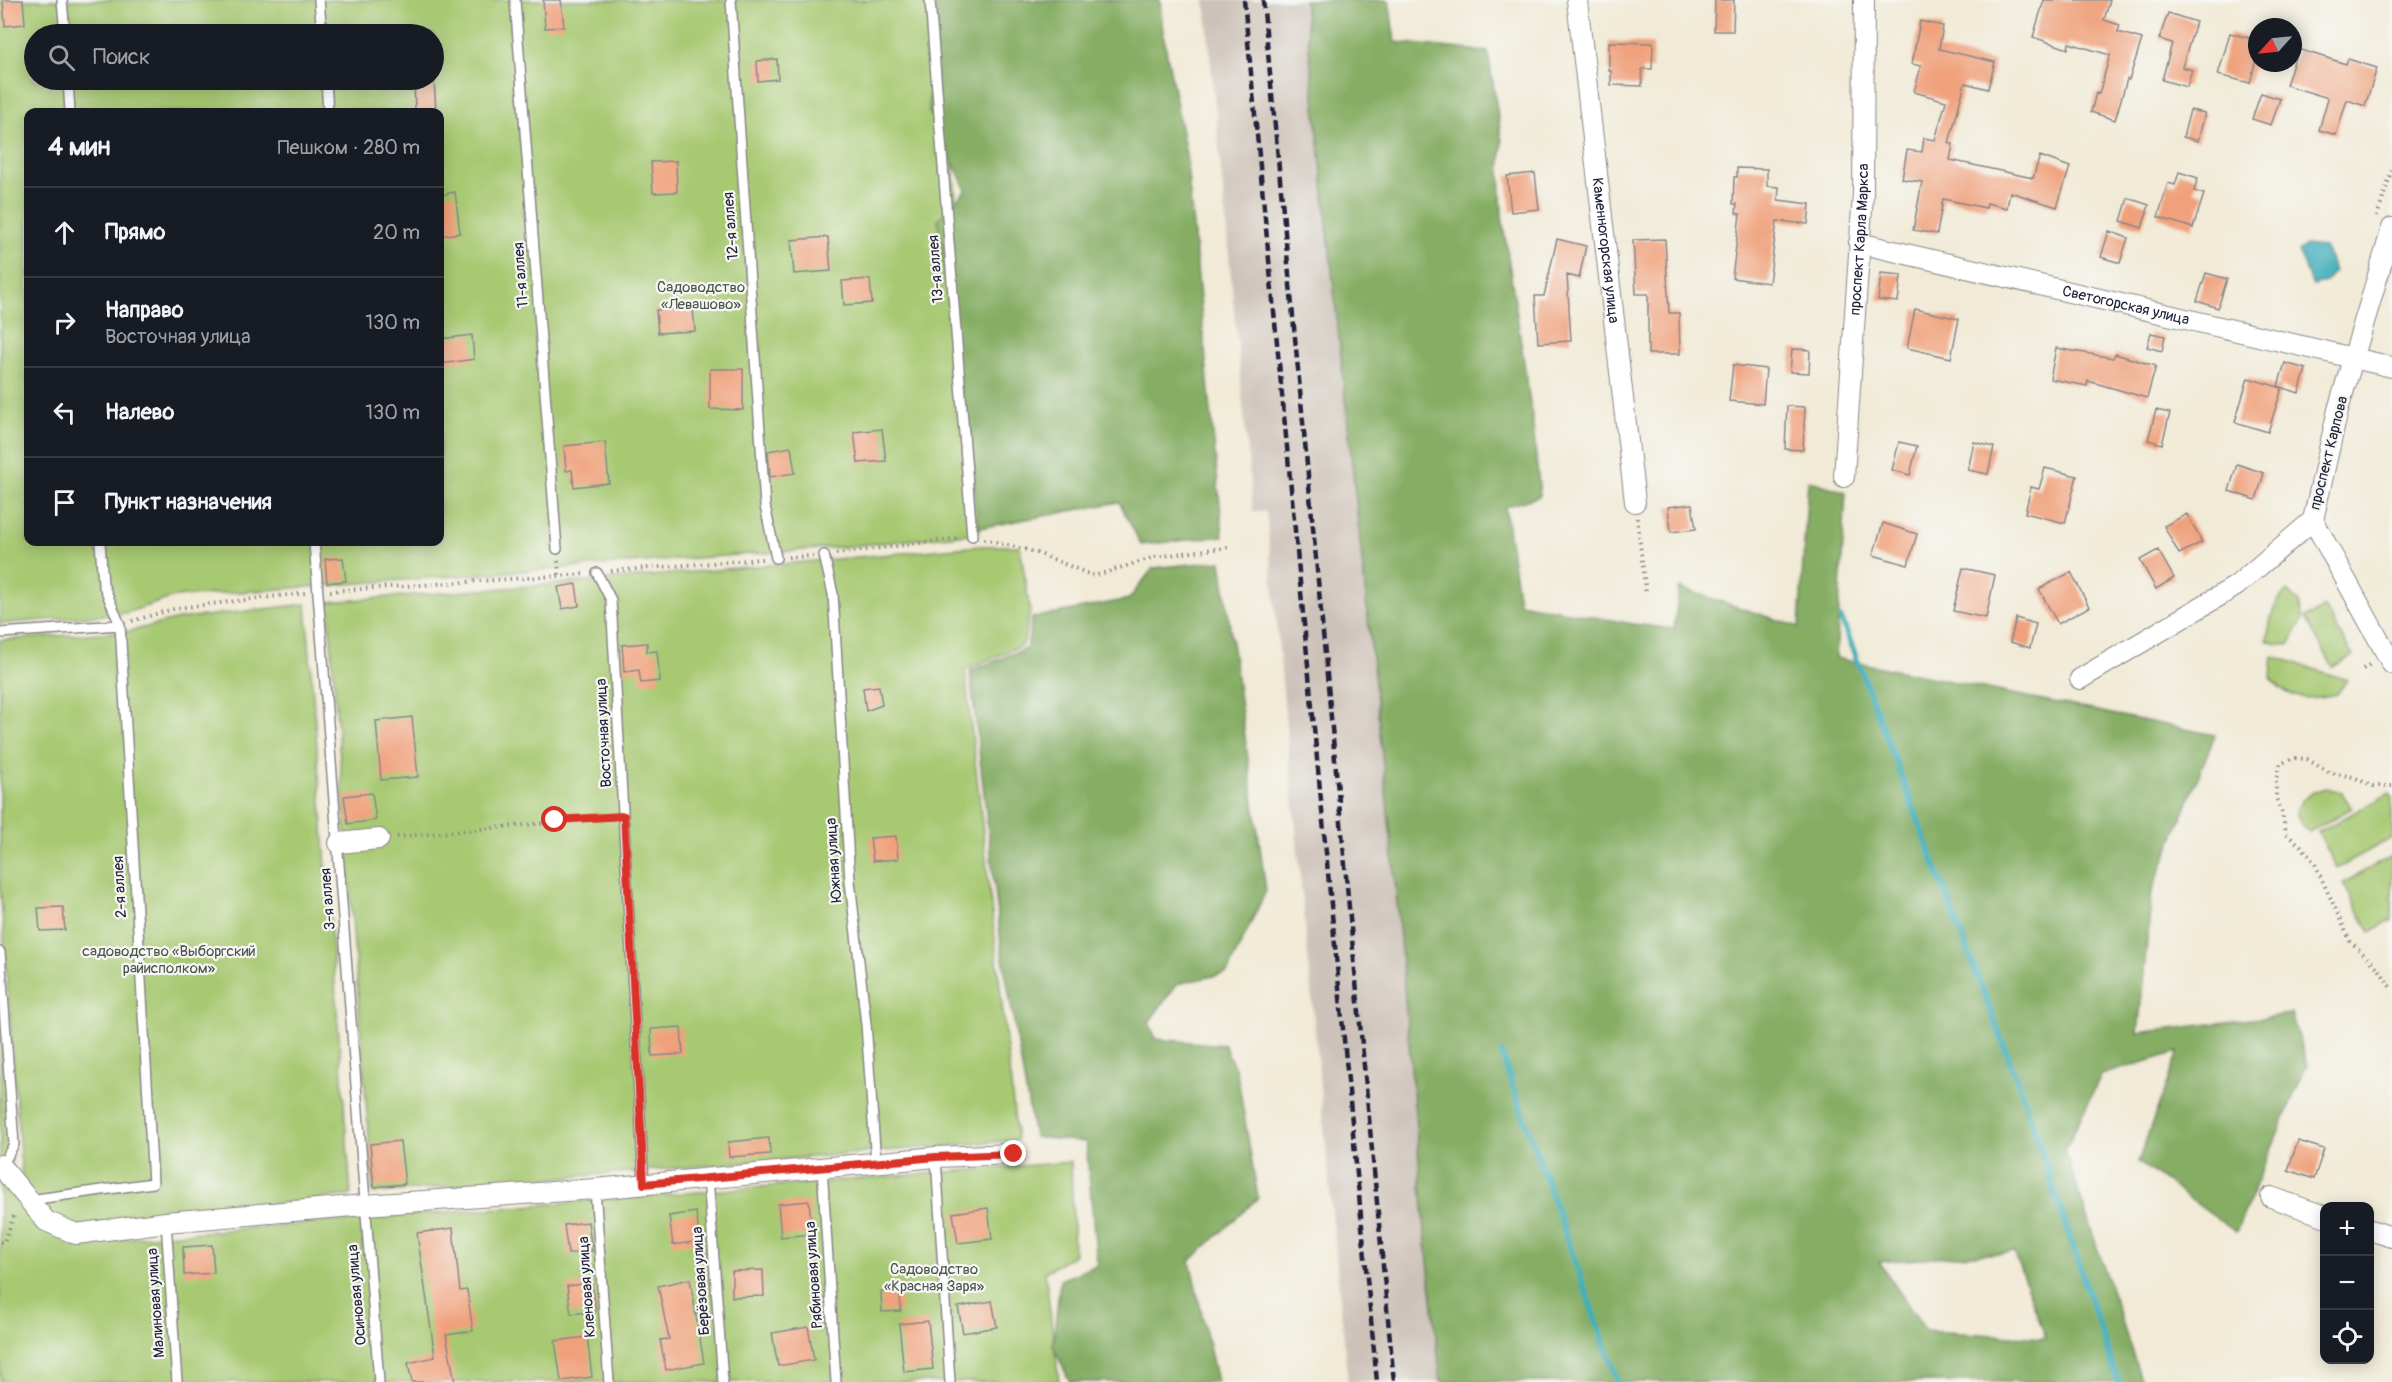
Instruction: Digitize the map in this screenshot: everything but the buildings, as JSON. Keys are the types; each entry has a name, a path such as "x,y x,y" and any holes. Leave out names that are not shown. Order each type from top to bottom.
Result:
{"street":[{"name":"Каменногорская улица","path":"1577,0 1635,502"},
{"name":"проспект Карла Маркса","path":"1844,477 1863,194 1864,0"},
{"name":"проспект Карпова","path":"2392,228 2338,410 2313,520 2392,664"},
{"name":"Светогорская улица","path":"1859,243 2392,367"},
{"path":"2080,679 2236,586 2313,520"},
{"path":"339,843 379,839"},
{"path":"1,1165 46,1221 76,1234 166,1222 365,1205 595,1189 936,1157 1014,1154"},
{"path":"2271,1197 2320,1214"},
{"path":"2374,1231 2392,1238"}],"lane":[{"path":"62,0 64,24"},
{"path":"319,0 321,24"},
{"name":"11-я аллея","path":"515,0 557,549"},
{"name":"12-я аллея","path":"731,0 765,506 776,558"},
{"name":"13-я аллея","path":"930,0 972,536"},
{"path":"69,90 70,108"},
{"path":"327,90 328,108"},
{"name":"2-я аллея","path":"29,1200 153,1183 120,625 103,584 100,546"},
{"name":"3-я аллея","path":"314,546 365,1205"},
{"name":"Южная улица","path":"824,555 833,594 850,881 866,1023 876,1163"},
{"name":"Восточная улица","path":"597,573 611,600 644,1184"},
{"path":"0,633 120,625"},
{"path":"0,952 14,1144 1,1165"},
{"path":"936,1157 950,1382"},
{"name":"Рябиновая улица","path":"822,1167 836,1382"},
{"name":"Берёзовая улица","path":"708,1177 723,1382"},
{"name":"Кленовая улица","path":"595,1189 609,1382"},
{"name":"Осиновая улица","path":"365,1205 379,1382"},
{"name":"Малиновая улица","path":"166,1222 177,1382"}],"path":[{"path":"1635,502 1646,595"},
{"path":"120,625 177,608 319,591 597,573 824,555 972,536 1035,552 1094,576 1155,557 1229,547"},
{"path":"2363,669 2370,664"},
{"path":"2392,786 2371,786 2354,777 2330,773 2307,759 2294,758 2280,764 2276,780 2276,798 2286,834 2301,846 2314,862 2350,941 2379,969 2392,990"},
{"path":"379,839 555,820 624,816"}],"shaded area":[{"path":"1205,0 1304,0 1394,869 1426,1243 1441,1382 1348,1382 1266,511 1253,511"}],"green space":[{"name":"Садоводство «Левашово»","path":"0,0 942,0 979,533 831,548 174,597 126,613 0,624"},
{"path":"931,0 1160,0 1163,33 1186,154 1223,536 1141,545 1119,502 979,528 938,219 966,190 929,111"},
{"path":"1304,0 1389,0 1395,42 1488,52 1502,142 1500,172 1502,216 1532,416 1540,496 1505,507 1519,603 1633,624 1674,629 1679,588 1799,627 1808,480 1846,492 1836,658 2215,735 2152,891 2138,1033 2291,1014 2307,1064 2236,1232 2138,1162 2178,1052 2101,1075 2065,1151 2142,1382 1441,1382 1426,1243 1394,869","holes":["2014,1252 2046,1338 1926,1331 1879,1262"]},
{"path":"980,546 1020,546 1030,611 1023,645 965,670 1017,1140 373,1193 328,602 595,581"},
{"path":"1221,561 1266,891 1227,973 1177,984 1149,1022 1156,1039 1224,1045 1237,1073 1258,1198 1190,1261 1217,1382 1070,1382 1053,1346 1060,1280 1097,1265 1086,1142 1034,1137 1002,953 970,671 1027,648 1032,618 1129,599 1153,568"},
{"path":"2287,591 2299,603 2303,619 2289,645 2276,644 2267,640 2269,626 2278,601"},
{"name":"садоводство «Выборгский райисполком»","path":"306,604 351,1195 75,1226 50,1216 22,1180 0,886 0,640 130,631 179,619"},
{"path":"2325,607 2353,656 2333,667 2305,618"},
{"path":"2273,656 2347,680 2337,694 2309,698 2293,695 2278,686 2271,678"},
{"path":"2326,788 2341,792 2352,808 2309,832 2301,824 2296,812 2307,796"},
{"path":"2390,793 2392,797 2392,838 2337,868 2318,832"},
{"path":"2392,856 2392,920 2370,932 2343,883"},
{"name":"Садоводство «Красная Заря»","path":"0,1010 14,1192 77,1242 1071,1162 1074,1255 1045,1272 1059,1382 0,1382"}],"water":[{"path":"2306,245 2324,247 2334,272 2325,282 2313,286 2298,251"}],"waterway":[{"path":"1841,618 2022,1093 2118,1382"},
{"path":"1501,1053 1618,1382"}],"railway":[{"path":"1244,0 1377,1382"},
{"path":"1263,0 1394,1382"}],"route":[{"path":"555,820 624,816 644,1184 936,1157 1014,1154"}]}
